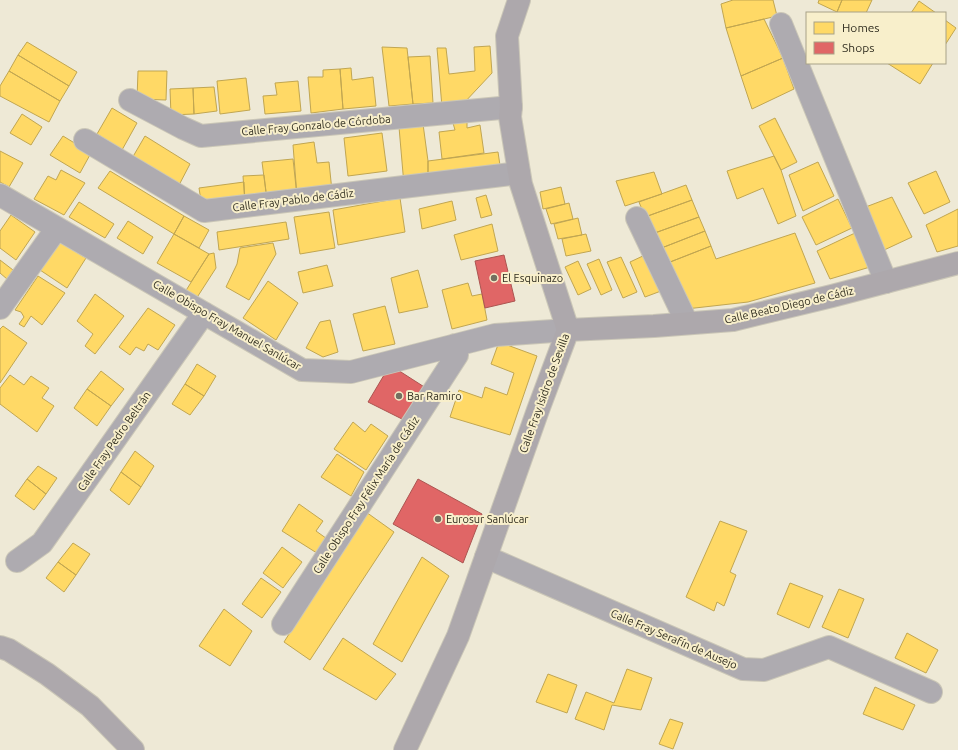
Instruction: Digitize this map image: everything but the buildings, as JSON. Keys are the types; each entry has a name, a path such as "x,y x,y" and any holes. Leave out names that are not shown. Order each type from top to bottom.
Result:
{"street":[{"name":"Calle Fray Isidro de Sevilla","path":"405,750 458,636 568,330 561,304 521,184 510,117 511,107 507,36 519,0"},
{"path":"780,24 886,282"},
{"name":"Calle Fray Gonzalo de Córdoba","path":"130,100 201,136 511,107"},
{"name":"Calle Fray Pablo de Cádiz","path":"84,140 204,211 519,173"},
{"name":"Calle Obispo Fray Manuel Sanlúcar","path":"0,195 302,370 351,372 496,335 568,330"},
{"path":"637,218 687,323"},
{"path":"0,308 57,228"},
{"name":"Calle Beato Diego de Cádiz","path":"568,330 733,320 958,263"},
{"name":"Calle Fray Pedro Beltrán","path":"17,561 42,543 204,313"},
{"name":"Calle Obispo Fray Félix María de Cádiz","path":"283,624 457,355 455,345"},
{"name":"Calle Fray Serafín de Ausejo","path":"486,557 743,669 764,670 829,647 931,692"},
{"path":"0,646 48,674 90,706 133,750"}],"place":[{"name":"El Esquinazo","path":"494,278"},
{"name":"Bar Ramiro","path":"399,396"},
{"name":"Eurosur Sanlúcar","path":"438,519"}]}
